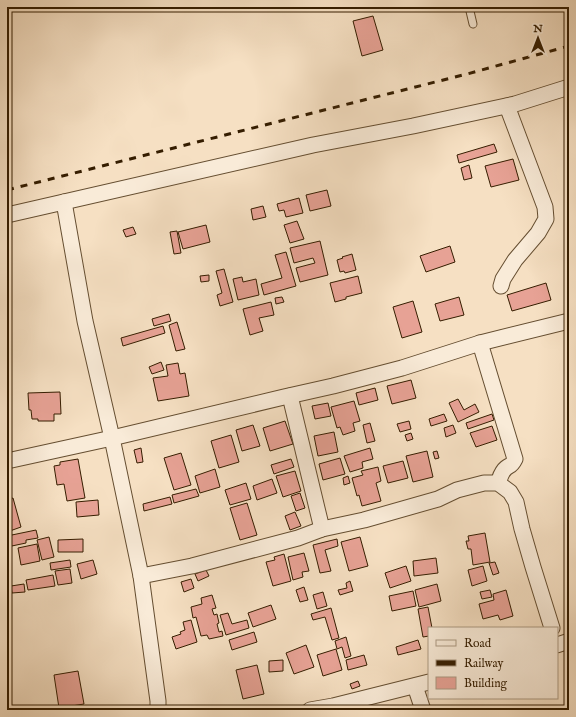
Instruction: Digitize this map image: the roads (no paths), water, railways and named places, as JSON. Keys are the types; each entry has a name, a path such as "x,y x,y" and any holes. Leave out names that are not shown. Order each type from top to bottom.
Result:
{"street":[{"path":"7,215 313,145 507,106 569,87"},
{"path":"501,286 503,279 515,260 538,233 546,219 545,207 507,106"},
{"path":"64,202 85,321 142,576 158,710"},
{"path":"7,461 333,386 402,368 480,343 569,321"},
{"path":"480,343 515,459 512,465 505,469 498,483"},
{"path":"290,396 322,529"},
{"path":"142,576 192,566 298,538 322,529 406,509 438,499 457,490 484,483 498,483 510,492 516,502 522,529 552,627"},
{"path":"558,645 569,641"},
{"path":"310,710 333,706 422,684 423,710"}],"lane":[{"path":"469,7 473,24"}],"railway":[{"path":"7,190 467,74 569,46"}]}
